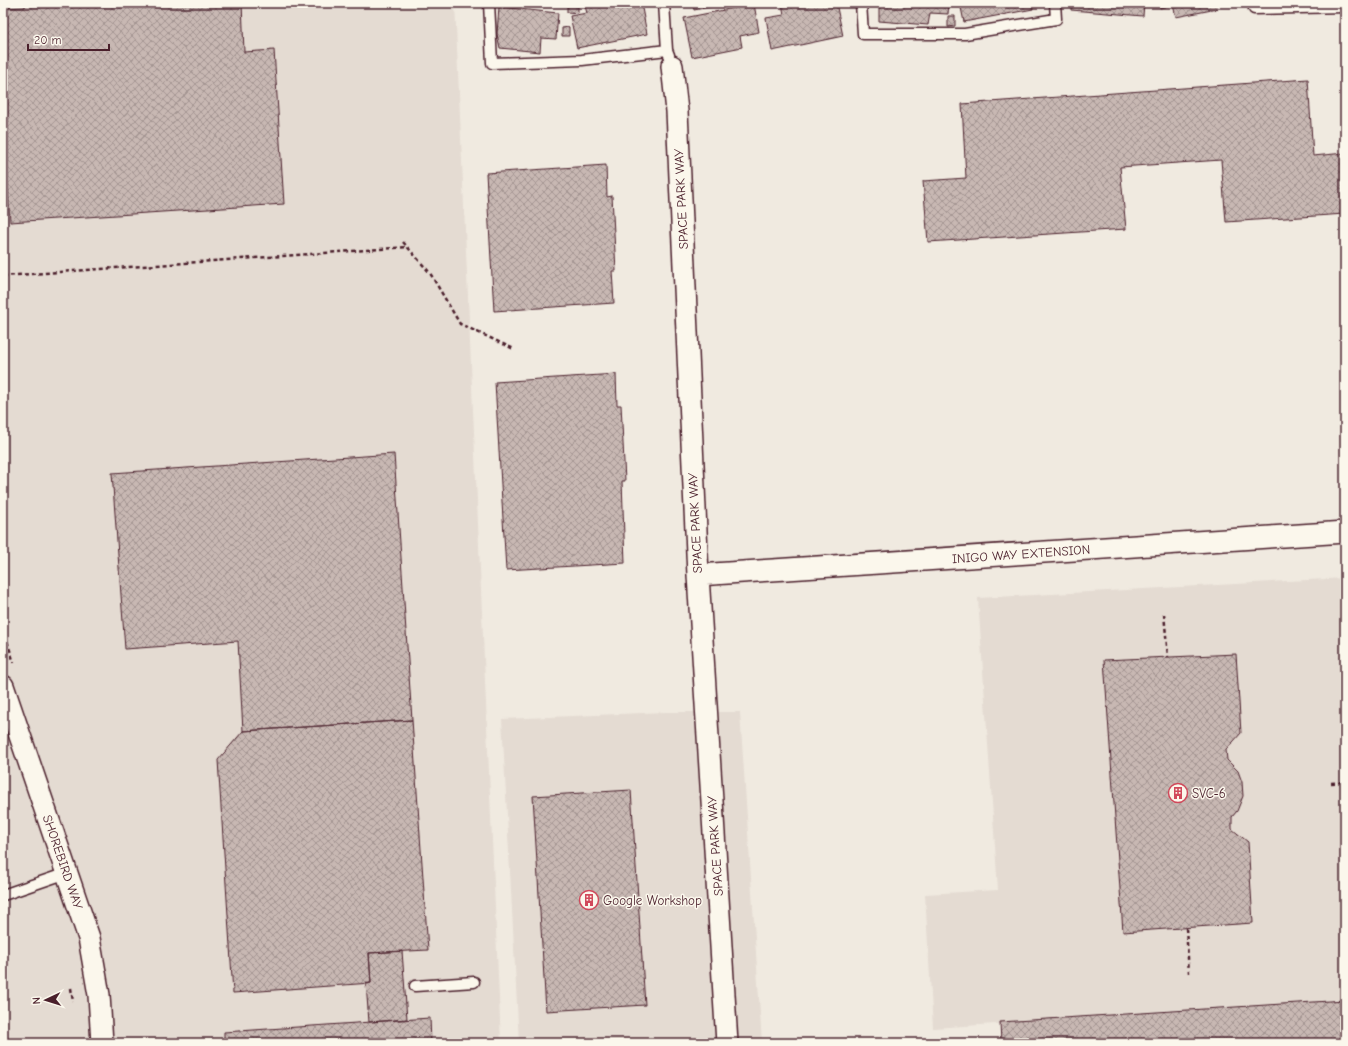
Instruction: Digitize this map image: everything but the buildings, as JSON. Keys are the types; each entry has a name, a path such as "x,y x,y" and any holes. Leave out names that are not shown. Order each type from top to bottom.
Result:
{"street":[{"name":"SPACE PARK WAY","path":"670,58 677,126 698,575 727,1043"},
{"name":"INIGO WAY EXTENSION","path":"698,575 1345,532"},
{"name":"SHOREBIRD WAY","path":"3,686 89,938 98,995 102,1043"}],"lane":[{"path":"489,3 492,63 670,58"},
{"name":"SPACE PARK WAY","path":"664,3 670,58"},
{"path":"861,3 863,34 965,34 1056,19 1055,3"},
{"path":"1254,6 1345,7"},
{"path":"3,894 67,873"},
{"path":"415,986 474,982"}],"path":[{"path":"402,242 430,273 460,324 514,348"},
{"path":"3,276 407,247"},
{"path":"1164,614 1168,657"},
{"path":"1330,783 1345,782"},
{"path":"1186,928 1190,973"}],"shaded area":[{"path":"3,3 455,3 501,1043 3,1043"},
{"path":"1345,578 1345,1002 933,1028 925,894 998,890 978,598"},
{"path":"665,712 740,712 762,1043 519,1043 502,719"}],"place":[{"name":"SVC-6","path":"1178,793"},
{"name":"Google Workshop","path":"589,900"}]}
